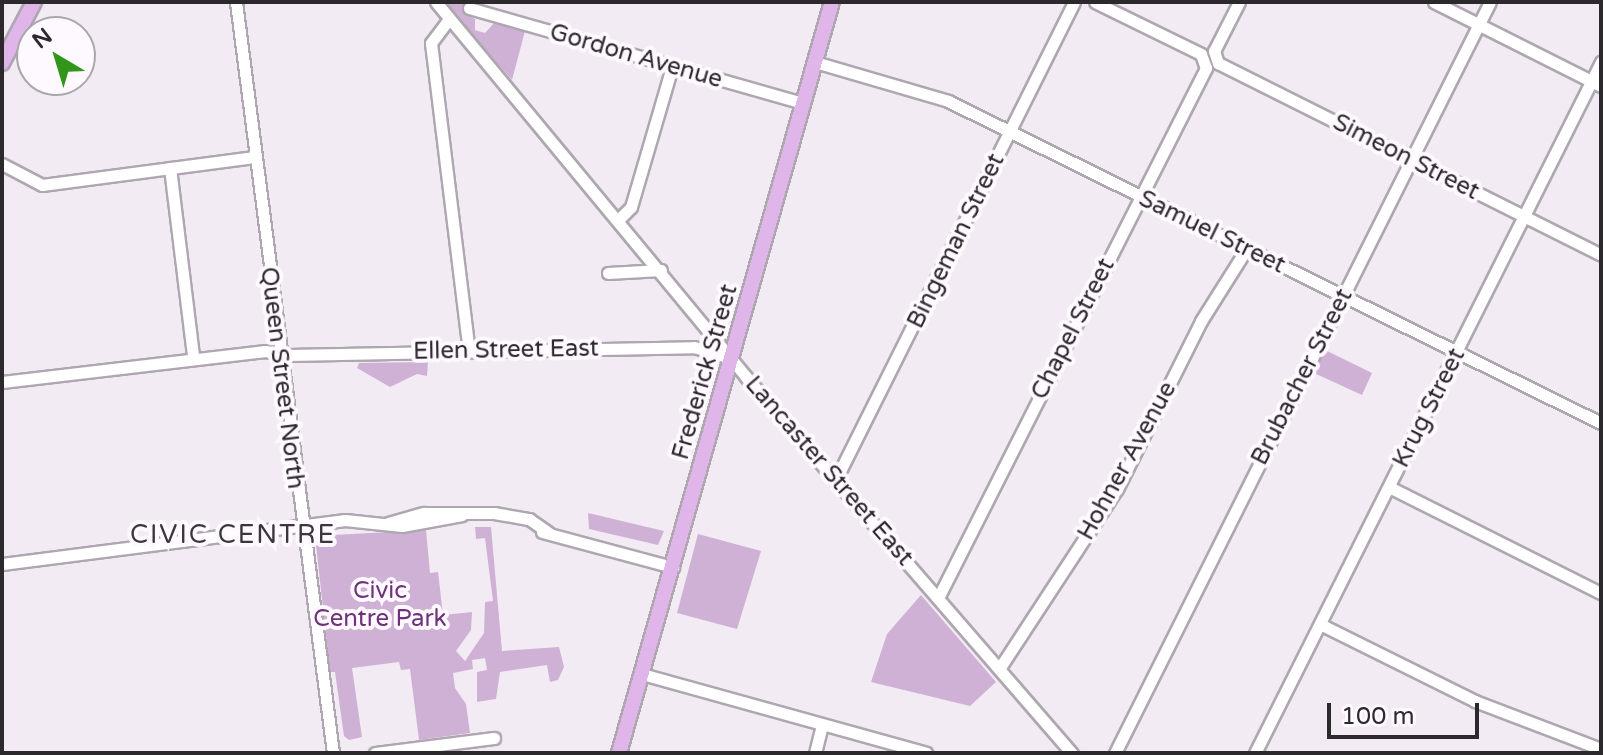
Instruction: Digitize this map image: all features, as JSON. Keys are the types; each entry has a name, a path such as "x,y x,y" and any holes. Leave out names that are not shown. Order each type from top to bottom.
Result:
{"main road":[{"path":"2,63 34,2"},
{"name":"Frederick Street","path":"619,753 832,2"}],"street":[{"name":"Queen Street North","path":"236,2 278,352 333,753"},
{"name":"Lancaster Street East","path":"436,2 733,359 1072,753"},
{"name":"Bingeman Street","path":"836,479 1074,2"},
{"name":"Simeon Street","path":"1095,2 1601,255"},
{"name":"Chapel Street","path":"938,598 1239,2"},
{"path":"1434,2 1596,83"},
{"name":"Brubacher Street","path":"1115,753 1490,2"},
{"name":"Gordon Avenue","path":"469,8 803,103"},
{"path":"449,19 431,43 469,351"},
{"name":"Samuel Street","path":"815,62 938,97 1601,423"},
{"name":"Krug Street","path":"1255,753 1596,83 1601,62"},
{"path":"618,220 631,207 672,67"},
{"path":"2,164 42,185 254,157"},
{"path":"170,168 193,356"},
{"name":"Hohner Avenue","path":"999,669 1117,489 1201,321 1247,248"},
{"path":"608,273 661,270"},
{"path":"694,347 704,340 705,322"},
{"name":"Ellen Street East","path":"2,382 193,356 278,352 694,347 733,359"},
{"path":"1389,487 1601,593"},
{"path":"2,564 345,520 387,523 424,513 515,516 549,533 673,567"},
{"path":"1320,624 1475,701 1601,749"},
{"path":"642,674 926,753"},
{"path":"815,753 822,725"},
{"path":"375,753 494,738"}],"green space":[{"path":"444,2 469,2 466,14 475,19 475,30 485,33 495,22 525,31 512,80"},
{"path":"1325,350 1372,373 1362,395 1314,373"},
{"path":"428,362 427,376 417,374 390,387 357,368 359,363"},
{"path":"588,513 664,531 658,545 589,529"},
{"name":"Civic Centre Park","path":"475,527 491,527 502,651 559,647 564,667 558,680 550,682 547,665 500,672 496,699 477,702 477,672 487,670 485,658 472,660 473,669 453,673 455,688 466,704 470,733 419,740 410,669 401,670 399,662 352,668 362,737 349,740 344,736 335,672 330,672 315,536 426,530 430,573 438,572 443,615 472,612 471,630 456,651 465,661 484,633 485,602 493,601 485,538 476,539"},
{"path":"698,534 761,551 737,629 677,613"},
{"path":"921,595 996,682 970,706 871,682 887,634"}],"district":[{"name":"CIVIC CENTRE","path":"233,535"}]}
